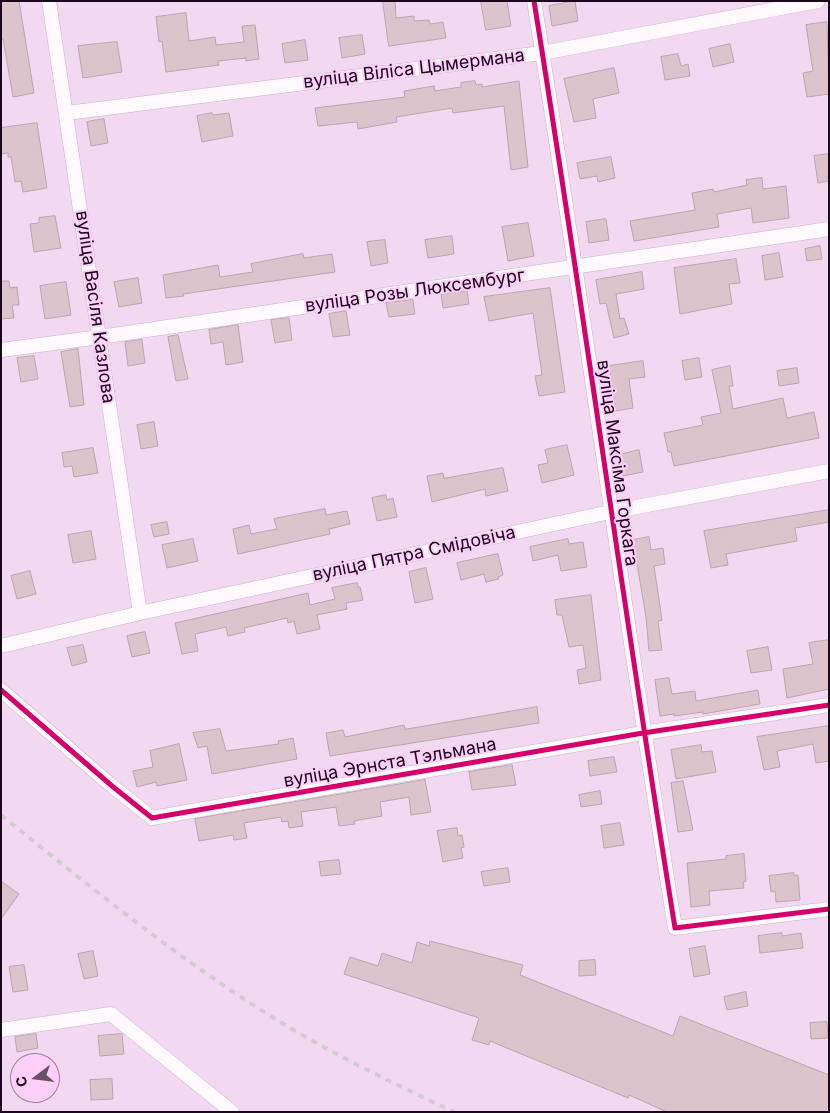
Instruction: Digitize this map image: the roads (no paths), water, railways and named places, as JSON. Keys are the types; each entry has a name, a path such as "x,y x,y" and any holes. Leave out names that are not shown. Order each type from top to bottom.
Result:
{"street":[{"name":"вуліца Васіля Казлова","path":"49,1 140,613"},
{"name":"вуліца Максіма Горкага","path":"534,1 576,267 643,733 675,928 829,909"},
{"name":"вуліца Віліса Цымермана","path":"67,113 542,52 818,1"},
{"name":"вуліца Розы Люксембург","path":"1,350 100,338 829,229"},
{"name":"вуліца Пятра Смідовіча","path":"1,646 140,613 610,512 829,471"},
{"name":"вуліца Эрнста Тэльмана","path":"1,690 152,818 643,733 829,705"},
{"path":"1,1030 111,1014 232,1112"}],"railway":[{"path":"1,815 154,936 250,1003 324,1047 454,1112"}]}
